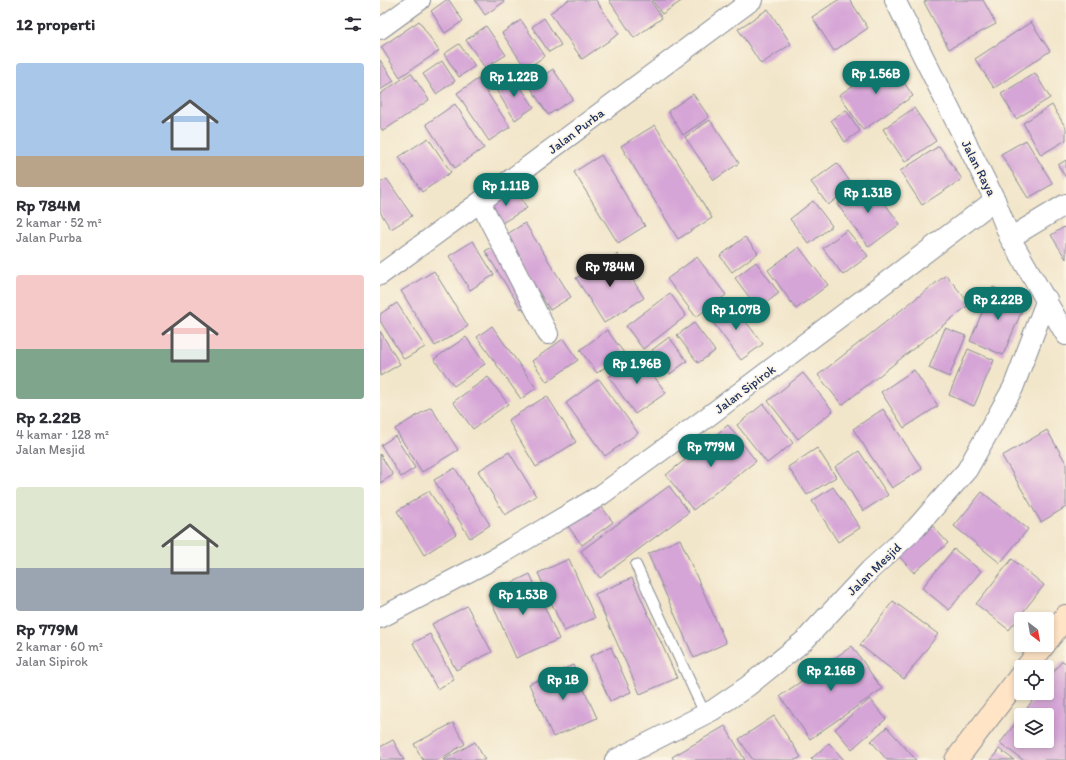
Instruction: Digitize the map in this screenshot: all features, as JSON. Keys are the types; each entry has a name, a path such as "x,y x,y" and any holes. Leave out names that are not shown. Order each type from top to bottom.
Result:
{"street":[{"path":"380,29 420,0"},
{"name":"Jalan Purba","path":"380,275 752,0"},
{"name":"Jalan Raya","path":"894,0 995,200 1010,238 1047,299 1066,335"},
{"name":"Jalan Sipirok","path":"380,618 495,558 601,495 702,421 995,200"},
{"path":"480,202 548,334"},
{"path":"1010,238 1066,204"},
{"name":"Jalan Mesjid","path":"615,760 705,714 748,686 805,640 870,570 916,528 968,470 1013,388 1047,299"},
{"path":"1054,632 1066,616"},
{"path":"1032,660 1039,652"},
{"path":"956,760 1014,683"}],"lane":[{"path":"636,565 705,714"}],"building":[{"path":"446,0 449,0 463,21 445,33 431,11"},
{"path":"475,0 503,0 504,2 485,15"},
{"path":"568,0 596,0 619,34 582,59 550,13"},
{"path":"609,0 650,0 662,18 634,38"},
{"path":"652,0 683,0 662,14"},
{"path":"838,0 850,0 868,28 834,51 812,17"},
{"path":"928,0 983,0 996,24 949,49 924,2"},
{"path":"768,9 791,44 761,64 738,29"},
{"path":"544,18 561,45 549,52 532,27"},
{"path":"521,20 545,56 526,69 502,33"},
{"path":"419,21 439,51 400,77 381,47"},
{"path":"1031,22 1050,51 994,88 975,59"},
{"path":"486,26 506,55 485,68 466,40"},
{"path":"459,44 475,66 459,77 444,54"},
{"path":"380,60 394,81 380,90"},
{"path":"442,61 455,81 436,94 423,74"},
{"path":"890,61 913,96 863,130 839,95"},
{"path":"553,69 573,99 548,115 529,85"},
{"path":"411,73 429,100 383,131 380,127 380,94"},
{"path":"1035,73 1050,98 1016,119 1001,94"},
{"path":"513,76 534,107 515,120 495,88"},
{"path":"478,79 510,127 489,141 457,93"},
{"path":"693,94 709,117 683,135 668,111"},
{"path":"455,104 484,148 455,168 426,124"},
{"path":"1052,105 1066,128 1066,140 1041,155 1023,123"},
{"path":"914,108 936,141 905,162 883,129"},
{"path":"846,110 860,131 845,142 831,120"},
{"path":"710,120 739,163 714,180 685,137"},
{"path":"655,125 712,218 678,239 621,146"},
{"path":"428,138 451,172 422,192 399,157"},
{"path":"1026,140 1053,184 1028,198 1001,154"},
{"path":"939,146 962,179 922,205 900,171"},
{"path":"601,155 645,226 618,243 574,172"},
{"path":"1066,160 1066,178 1058,165"},
{"path":"837,163 853,186 828,205 811,182"},
{"path":"387,179 412,216 391,229 380,212 380,183"},
{"path":"868,181 900,224 869,247 837,204"},
{"path":"514,187 527,208 497,226 484,206"},
{"path":"813,201 832,226 809,244 790,219"},
{"path":"525,223 571,297 550,310 504,236"},
{"path":"1066,226 1066,259 1051,235"},
{"path":"847,230 868,256 843,275 823,248"},
{"path":"745,237 758,253 732,272 720,256"},
{"path":"473,241 494,275 470,290 449,256"},
{"path":"496,245 526,304 521,309 485,251"},
{"path":"799,247 828,285 796,309 768,270"},
{"path":"617,254 644,298 604,323 576,278"},
{"path":"697,257 726,295 696,317 667,279"},
{"path":"756,262 779,293 758,309 735,278"},
{"path":"434,271 468,326 435,346 401,291"},
{"path":"946,275 970,304 842,405 818,375"},
{"path":"993,287 1026,301 1003,355 970,341"},
{"path":"670,293 686,316 643,349 626,326"},
{"path":"730,301 763,344 741,360 709,317"},
{"path":"397,303 425,347 404,359 380,321 380,314"},
{"path":"694,323 715,351 698,363 677,335"},
{"path":"492,326 536,388 521,399 477,337"},
{"path":"945,328 966,336 949,377 929,368"},
{"path":"607,330 624,353 597,373 580,350"},
{"path":"380,331 400,364 380,376"},
{"path":"466,337 485,364 454,386 434,359"},
{"path":"669,337 687,361 670,374 652,350"},
{"path":"563,339 578,360 547,382 532,361"},
{"path":"968,349 994,360 974,406 949,395"},
{"path":"639,355 666,393 635,414 609,377"},
{"path":"914,370 938,406 904,428 881,392"},
{"path":"803,373 833,411 798,439 768,401"},
{"path":"488,377 508,404 473,429 453,402"},
{"path":"599,379 638,433 605,456 566,403"},
{"path":"547,396 576,442 536,467 508,420"},
{"path":"763,404 793,443 767,463 737,425"},
{"path":"431,407 458,450 422,472 395,429"},
{"path":"883,409 922,469 892,488 853,429"},
{"path":"728,425 756,461 693,510 666,475"},
{"path":"1047,430 1066,463 1066,507 1041,522 1002,456"},
{"path":"395,436 415,468 401,477 381,445"},
{"path":"817,448 836,477 807,495 788,467"},
{"path":"859,451 888,495 863,511 835,467"},
{"path":"509,452 536,496 505,515 478,471"},
{"path":"380,454 393,475 380,483"},
{"path":"455,468 490,525 470,538 434,480"},
{"path":"669,486 689,512 600,578 581,551"},
{"path":"833,487 860,528 838,542 812,501"},
{"path":"429,491 456,534 424,555 397,511"},
{"path":"982,492 1028,529 1000,563 954,526"},
{"path":"598,502 613,522 582,545 567,525"},
{"path":"930,523 948,543 914,573 896,553"},
{"path":"680,539 726,643 694,658 648,554"},
{"path":"954,549 981,571 949,610 922,588"},
{"path":"569,559 595,618 564,631 538,573"},
{"path":"1012,559 1044,585 1023,612 1014,612 1014,624 1009,630 976,604"},
{"path":"530,574 559,639 516,658 488,594"},
{"path":"632,578 677,678 640,694 595,594"},
{"path":"893,601 938,634 904,679 860,645"},
{"path":"467,606 492,652 456,670 432,624"},
{"path":"430,634 454,680 437,689 413,643"},
{"path":"852,646 882,689 810,739 780,696"},
{"path":"611,647 631,692 610,701 590,656"},
{"path":"1062,661 1066,663 1066,760 1023,760 1000,743 1014,725 1014,748 1054,748 1054,708 1027,708 1033,700 1054,700 1054,672"},
{"path":"573,665 597,718 553,737 529,684"},
{"path":"870,699 886,719 852,749 835,729"},
{"path":"774,716 801,757 796,760 753,760 739,739"},
{"path":"453,723 465,744 438,760 423,760 414,744"},
{"path":"725,726 745,760 674,760 672,757"},
{"path":"887,727 916,760 887,760 871,741"},
{"path":"393,740 404,760 380,760 380,747"},
{"path":"475,742 485,760 443,760"},
{"path":"829,743 844,760 811,759"},
{"path":"999,749 1014,760 991,760"}]}
